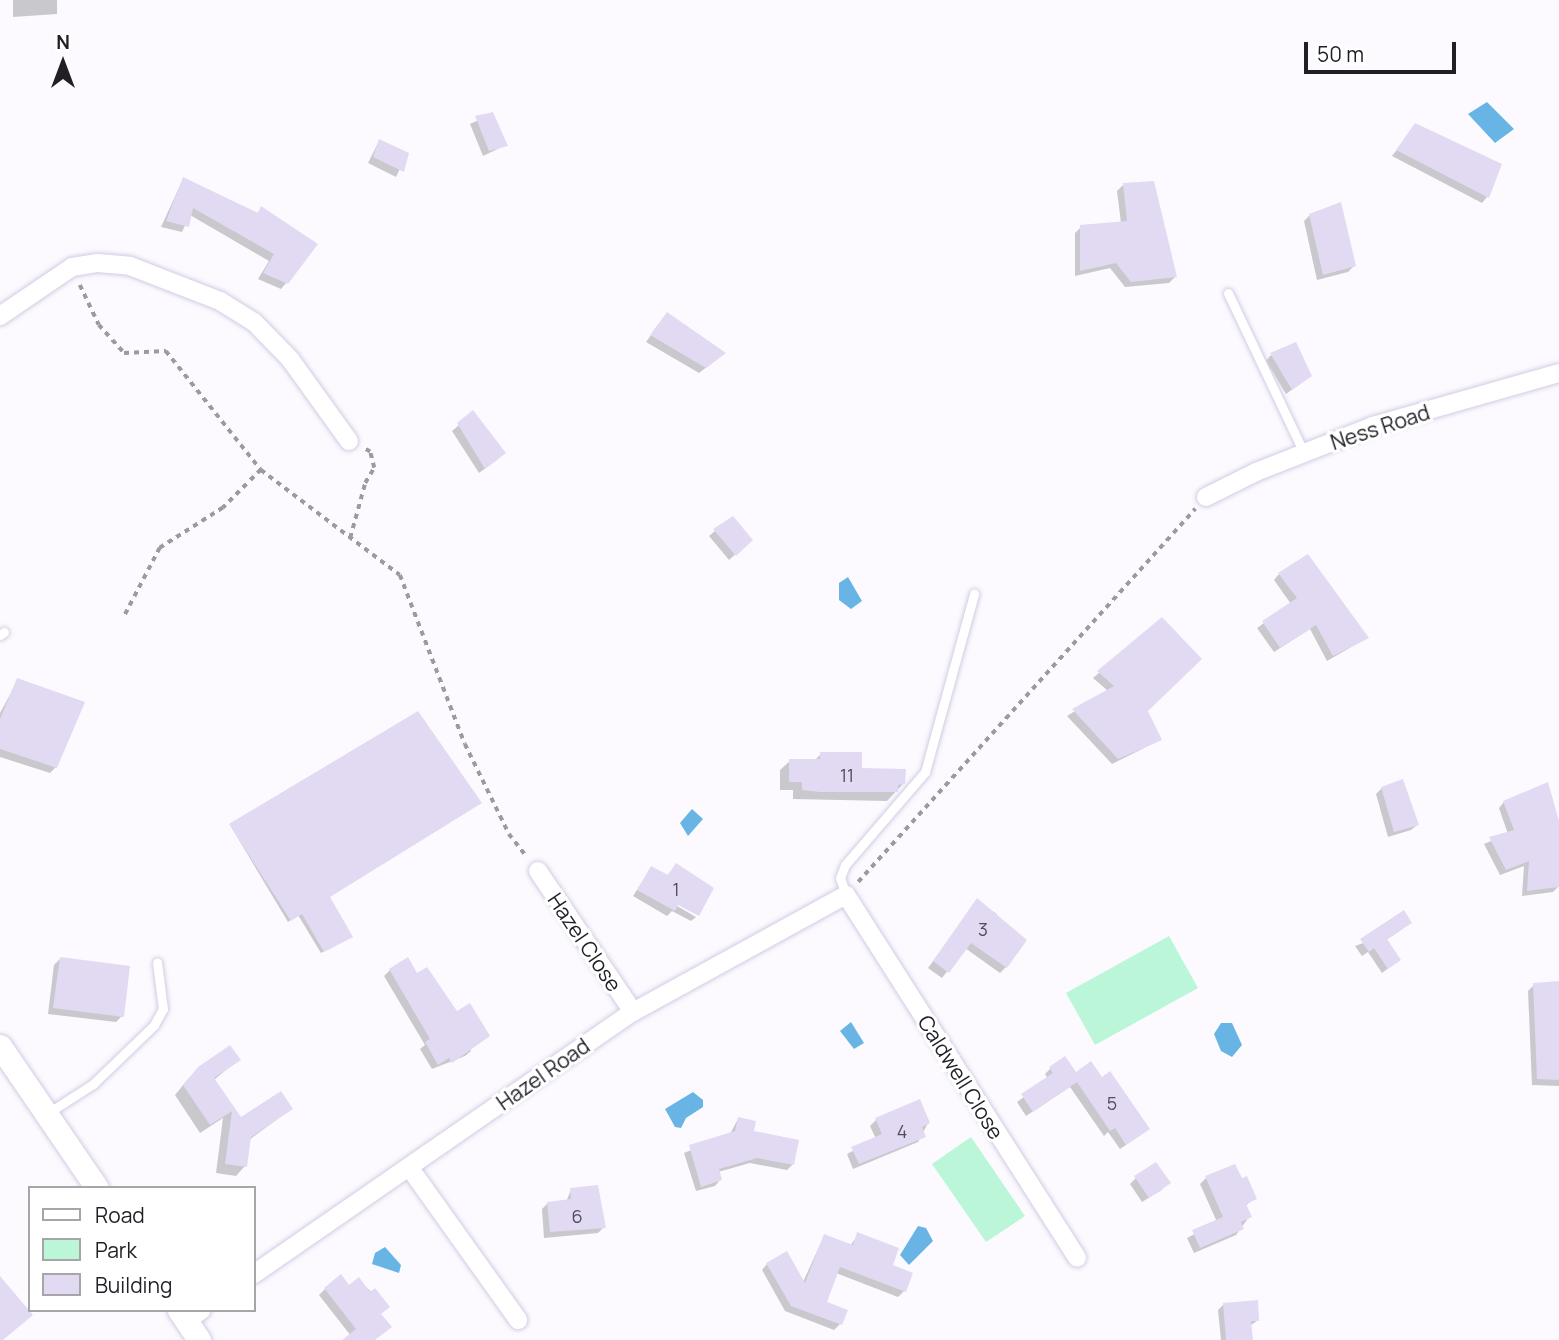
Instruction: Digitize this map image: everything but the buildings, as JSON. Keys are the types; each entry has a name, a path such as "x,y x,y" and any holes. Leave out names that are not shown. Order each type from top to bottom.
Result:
{"street":[{"path":"0,316 72,267 98,263 130,266 220,301 254,322 290,359 349,440"},
{"name":"Ness Road","path":"1206,497 1304,453 1373,426 1559,373"},
{"name":"Hazel Close","path":"538,871 633,1012"},
{"name":"Hazel Road","path":"256,1273 633,1012 846,895"},
{"name":"Caldwell Close","path":"846,895 1077,1258"},
{"path":"0,1046 96,1186"},
{"path":"409,1167 518,1320"}],"lane":[{"path":"1228,293 1304,453"},
{"path":"846,895 840,878 845,864 925,772 974,594"},
{"path":"47,1114 93,1084 154,1025 163,1009 158,962"}],"path":[{"path":"72,267 99,326 124,353 166,351 261,470 400,575 465,744 509,834 538,871"},
{"path":"349,440 370,452 374,468 365,483 350,538"},
{"path":"124,617 160,548 223,508 261,470"},
{"path":"846,895 1206,497"}],"green space":[{"path":"1169,936 1198,988 1095,1045 1066,993"},
{"path":"971,1137 1025,1216 986,1242 932,1164"}],"water":[{"path":"1487,102 1514,129 1495,143 1468,114"},
{"path":"848,577 862,601 851,609 839,600 839,583"},
{"path":"692,809 703,819 688,836 680,823"},
{"path":"851,1022 864,1043 854,1049 840,1031"},
{"path":"1221,1023 1232,1023 1242,1045 1232,1057 1221,1051 1214,1034"},
{"path":"693,1092 703,1100 703,1107 686,1118 681,1128 675,1127 665,1109"},
{"path":"918,1226 926,1228 933,1241 909,1265 900,1255"},
{"path":"385,1247 401,1265 399,1273 372,1264 375,1253"}]}
